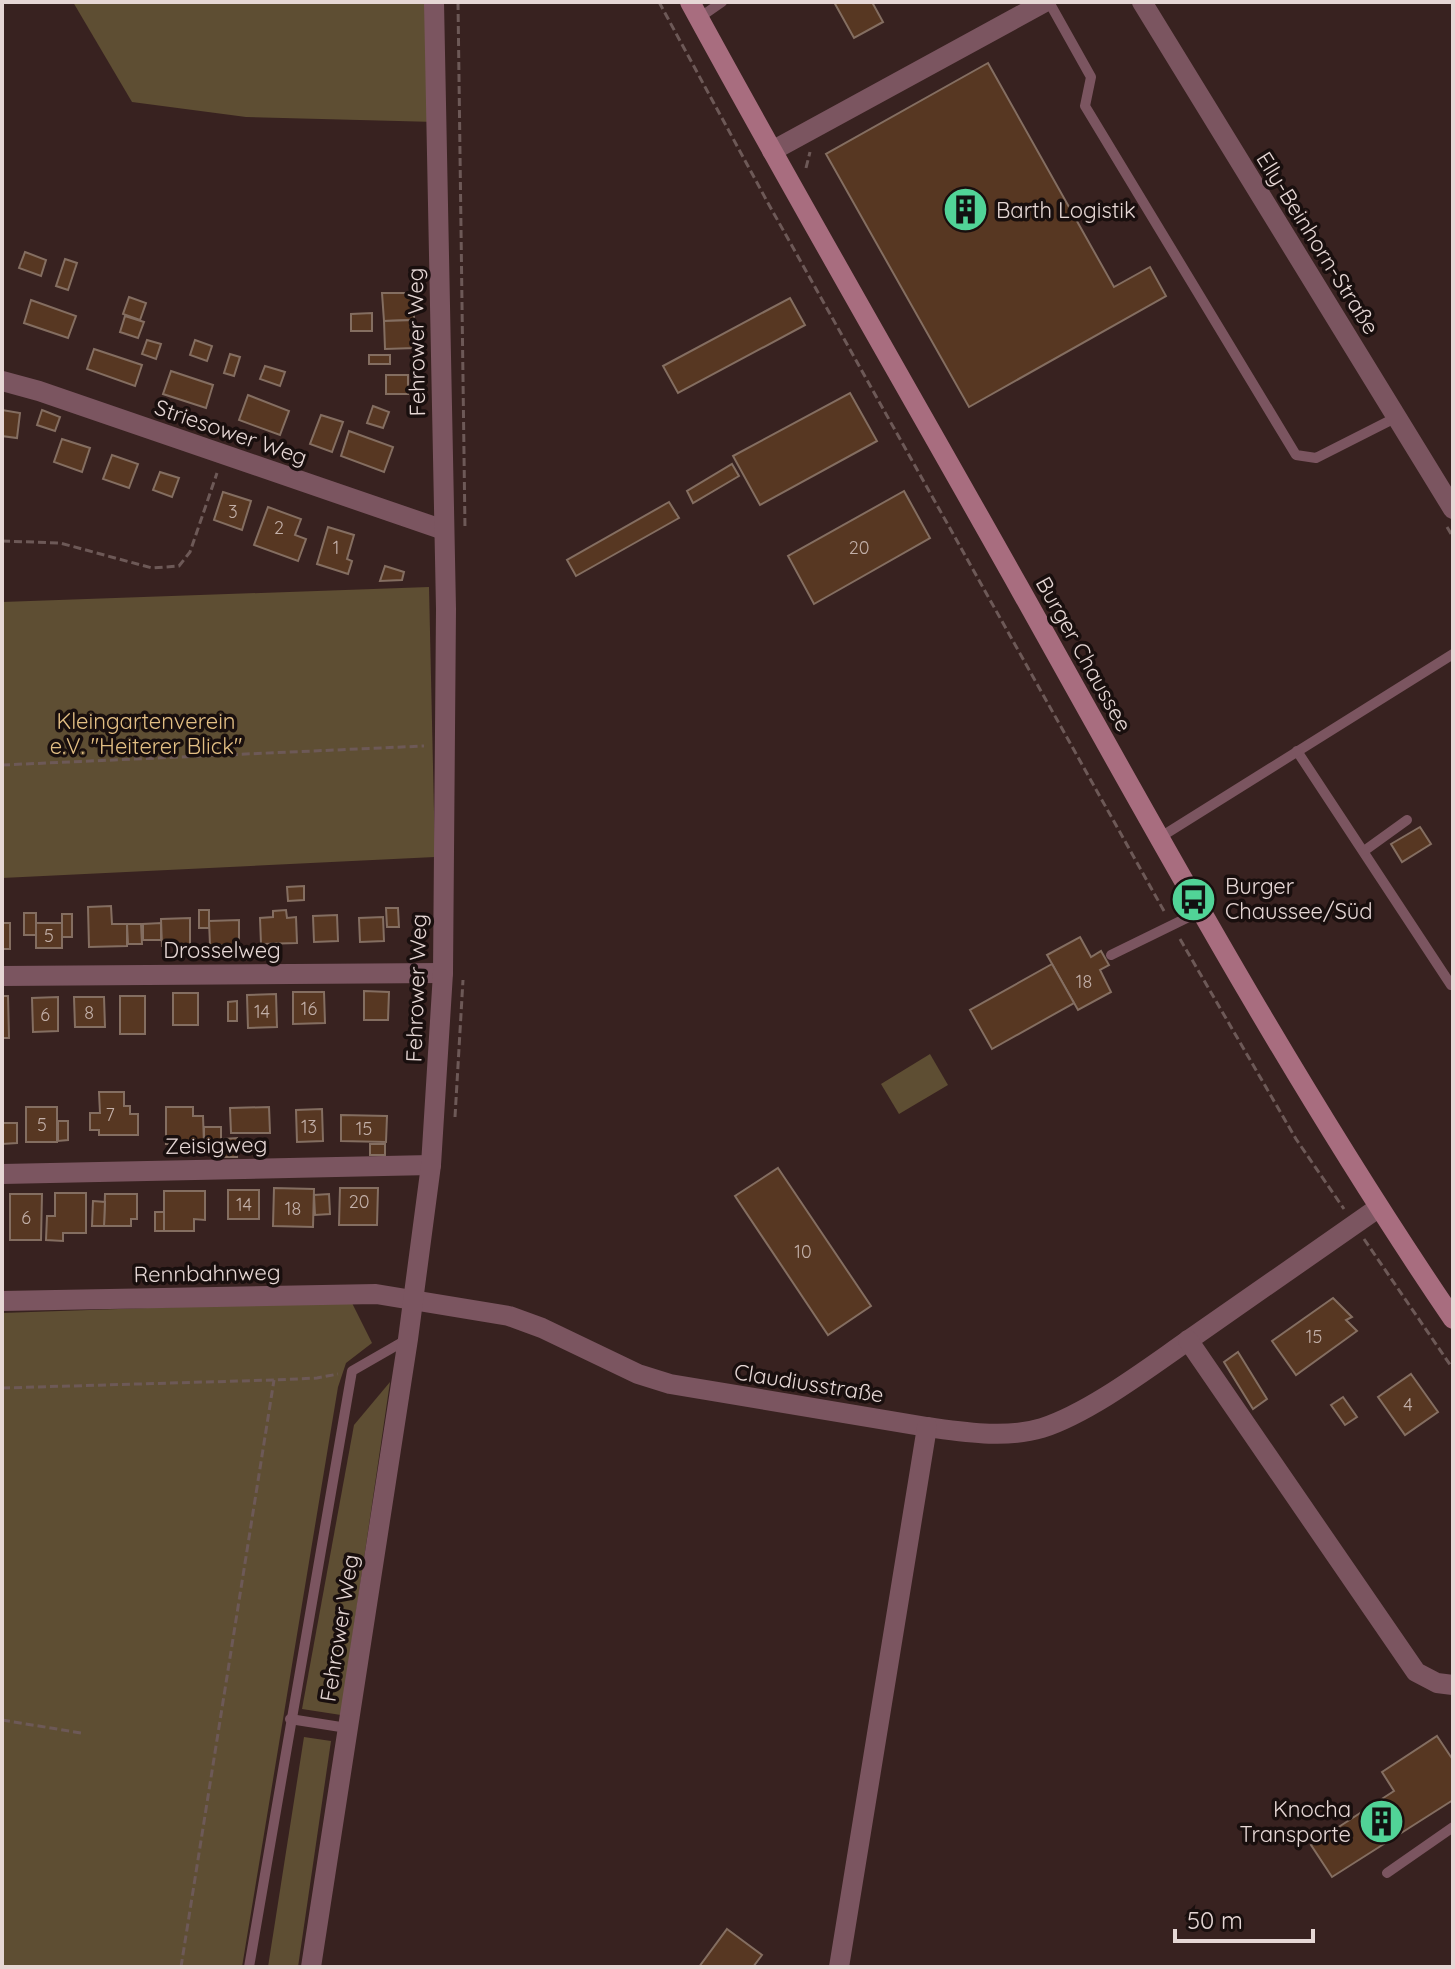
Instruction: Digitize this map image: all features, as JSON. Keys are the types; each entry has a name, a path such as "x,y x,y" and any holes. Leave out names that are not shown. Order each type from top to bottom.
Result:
{"main road":[{"name":"Burger Chaussee","path":"694,10 1201,911 1378,1208 1453,1319"}],"street":[{"name":"Fehrower Weg","path":"311,1967 408,1339 431,1165 443,973 445,745 434,2"},
{"path":"772,151 1047,2"},
{"name":"Elly-Beinhorn-Straße","path":"1142,2 1453,509"},
{"name":"Striesower Weg","path":"2,381 444,530"},
{"name":"Drosselweg","path":"2,976 443,973"},
{"name":"Zeisigweg","path":"2,1174 431,1165"},
{"name":"Claudiusstraße","path":"413,1299 509,1316 542,1328 638,1374 670,1384 927,1427 970,1433 1013,1433 1040,1429 1067,1418 1188,1340 1378,1208"},
{"name":"Rennbahnweg","path":"2,1301 376,1294 413,1299"},
{"path":"1188,1340 1416,1672 1437,1683 1453,1685"},
{"path":"839,1967 927,1427"}],"lane":[{"path":"694,10 722,2"},
{"path":"1047,2 1091,77 1085,106 1296,455 1316,458 1397,417"},
{"path":"1159,838 1453,654"},
{"path":"1297,751 1451,985"},
{"path":"1364,851 1407,820"},
{"path":"1111,955 1201,911"},
{"path":"249,1967 352,1371 408,1339"},
{"path":"290,1719 347,1728"},
{"path":"1387,1873 1453,1827"}],"path":[{"path":"659,2 775,216 1172,925 1296,1139 1453,1369"},
{"path":"2,541 60,543 152,568 179,566 190,552 224,454"},
{"path":"2,765 445,745"},
{"path":"2,1388 317,1378 352,1371"},
{"path":"181,1967 274,1380"},
{"path":"2,1720 81,1733"}],"green space":[{"path":"73,2 434,2 436,122 246,117 132,102"},
{"name":"Kleingartenverein e.V. \"Heiterer Blick\"","path":"429,587 435,857 2,878 2,602"},
{"path":"930,1054 948,1085 899,1114 881,1084"},
{"path":"351,1301 372,1343 346,1363 338,1387 242,1967 2,1967 2,1313"},
{"path":"390,1382 341,1715 302,1709 354,1425"},
{"path":"304,1737 331,1741 298,1967 268,1967"}],"building":[{"path":"834,2 872,2 883,22 854,38"},
{"name":"Barth Logistik","path":"988,63 1114,287 1150,267 1166,296 969,407 826,154"},
{"path":"25,252 46,260 41,276 19,268"},
{"path":"65,259 77,263 68,290 56,286"},
{"path":"382,293 414,293 414,320 384,321"},
{"path":"129,297 146,303 140,320 123,314"},
{"path":"790,298 805,325 678,393 663,366"},
{"path":"31,300 76,316 68,338 24,323"},
{"path":"372,313 372,331 351,331 351,314"},
{"path":"125,316 144,322 138,338 120,332"},
{"path":"414,320 415,348 385,349 384,321"},
{"path":"147,340 161,344 156,359 142,354"},
{"path":"195,340 212,346 207,361 190,355"},
{"path":"94,349 142,365 135,386 87,369"},
{"path":"230,354 240,357 234,376 224,373"},
{"path":"369,355 390,355 390,364 369,364"},
{"path":"265,366 285,372 280,386 260,379"},
{"path":"171,371 213,385 206,408 163,394"},
{"path":"386,375 408,375 408,394 386,394"},
{"path":"850,393 877,441 760,505 733,456"},
{"path":"248,395 289,411 280,435 239,420"},
{"path":"373,406 389,412 383,428 367,423"},
{"path":"2,410 20,413 17,438 2,436"},
{"path":"42,410 60,417 55,431 37,425"},
{"path":"321,415 343,422 332,452 310,444"},
{"path":"349,431 393,447 384,472 341,456"},
{"path":"62,439 90,448 82,472 54,462"},
{"path":"112,455 138,464 129,488 103,479"},
{"path":"732,464 739,476 693,503 687,491"},
{"path":"160,472 179,478 172,497 153,490"},
{"path":"904,491 930,538 814,604 788,556"},
{"path":"223,492 251,501 242,530 214,520"},
{"path":"669,502 679,518 576,576 567,560"},
{"path":"268,507 301,519 295,535 306,539 298,561 254,545"},
{"path":"328,527 354,535 347,559 352,561 348,574 317,564"},
{"path":"385,566 404,572 402,580 380,581"},
{"path":"1420,827 1431,844 1402,862 1391,844"},
{"path":"304,886 304,900 288,901 287,887"},
{"path":"111,906 112,924 127,924 127,946 89,947 88,907"},
{"path":"386,908 398,908 399,927 387,927"},
{"path":"199,910 209,910 209,928 199,928"},
{"path":"286,910 287,918 296,917 297,943 261,944 260,918 273,917 273,911"},
{"path":"24,913 36,913 36,935 24,935"},
{"path":"62,914 72,914 72,937 62,937"},
{"path":"337,915 338,941 314,942 313,916"},
{"path":"383,917 384,941 360,942 359,918"},
{"path":"190,918 190,945 162,946 161,919"},
{"path":"239,920 239,945 210,945 209,921"},
{"path":"2,923 10,923 10,949 2,949"},
{"path":"36,923 62,923 62,948 36,948"},
{"path":"161,923 161,940 143,940 143,924"},
{"path":"127,924 141,924 142,944 128,944"},
{"path":"1080,937 1091,957 1101,951 1109,965 1100,970 1111,992 1078,1010 1047,955"},
{"path":"1052,964 1074,1003 992,1049 970,1010"},
{"path":"364,991 389,992 388,1020 364,1020"},
{"path":"293,992 324,992 325,1023 293,1024"},
{"path":"173,993 198,993 198,1025 173,1025"},
{"path":"276,994 277,1027 248,1028 247,995"},
{"path":"2,996 8,996 9,1038 2,1038"},
{"path":"120,996 145,996 145,1034 120,1034"},
{"path":"58,997 58,1031 33,1032 32,998"},
{"path":"74,997 104,997 105,1027 75,1027"},
{"path":"237,1001 237,1021 228,1021 228,1002"},
{"path":"99,1092 124,1092 124,1106 130,1106 130,1114 138,1114 138,1135 99,1135 99,1130 90,1130 90,1113 100,1113"},
{"path":"26,1107 57,1107 57,1142 26,1142"},
{"path":"166,1107 193,1107 193,1116 203,1116 204,1144 166,1144"},
{"path":"269,1107 270,1133 231,1133 230,1108"},
{"path":"322,1109 323,1141 297,1142 296,1110"},
{"path":"341,1115 387,1116 386,1142 341,1141"},
{"path":"58,1121 68,1121 68,1140 58,1141"},
{"path":"2,1123 17,1123 17,1143 2,1144"},
{"path":"204,1127 221,1127 221,1142 204,1142"},
{"path":"237,1138 237,1157 224,1157 224,1139"},
{"path":"370,1144 385,1144 385,1155 370,1155"},
{"path":"778,1168 871,1306 828,1335 735,1196"},
{"path":"274,1188 314,1189 313,1227 273,1226"},
{"path":"340,1188 378,1188 377,1225 339,1225"},
{"path":"228,1190 259,1190 259,1219 228,1219"},
{"path":"164,1191 205,1191 205,1220 194,1219 194,1231 164,1231"},
{"path":"55,1193 86,1193 86,1233 63,1233 63,1241 46,1240 47,1216 55,1216"},
{"path":"10,1194 42,1194 41,1240 10,1240"},
{"path":"105,1194 137,1194 137,1219 131,1219 131,1226 104,1226"},
{"path":"329,1194 330,1214 315,1215 314,1195"},
{"path":"93,1201 105,1202 104,1226 92,1226"},
{"path":"155,1212 164,1212 164,1231 155,1231"},
{"path":"1333,1298 1352,1317 1346,1320 1357,1331 1296,1375 1272,1341"},
{"path":"1238,1352 1267,1399 1253,1409 1224,1362"},
{"path":"1411,1374 1438,1412 1405,1435 1378,1397"},
{"path":"1343,1397 1357,1417 1345,1425 1331,1405"},
{"name":"Knocha Transporte","path":"1437,1736 1453,1760 1453,1800 1332,1877 1311,1845 1394,1791 1382,1772"},
{"path":"727,1929 762,1955 753,1967 699,1967"}],"place":[{"name":"Barth Logistik","path":"965,210"},
{"name":"Burger Chaussee/Süd","path":"1194,899"},
{"name":"Knocha Transporte","path":"1382,1822"}]}
